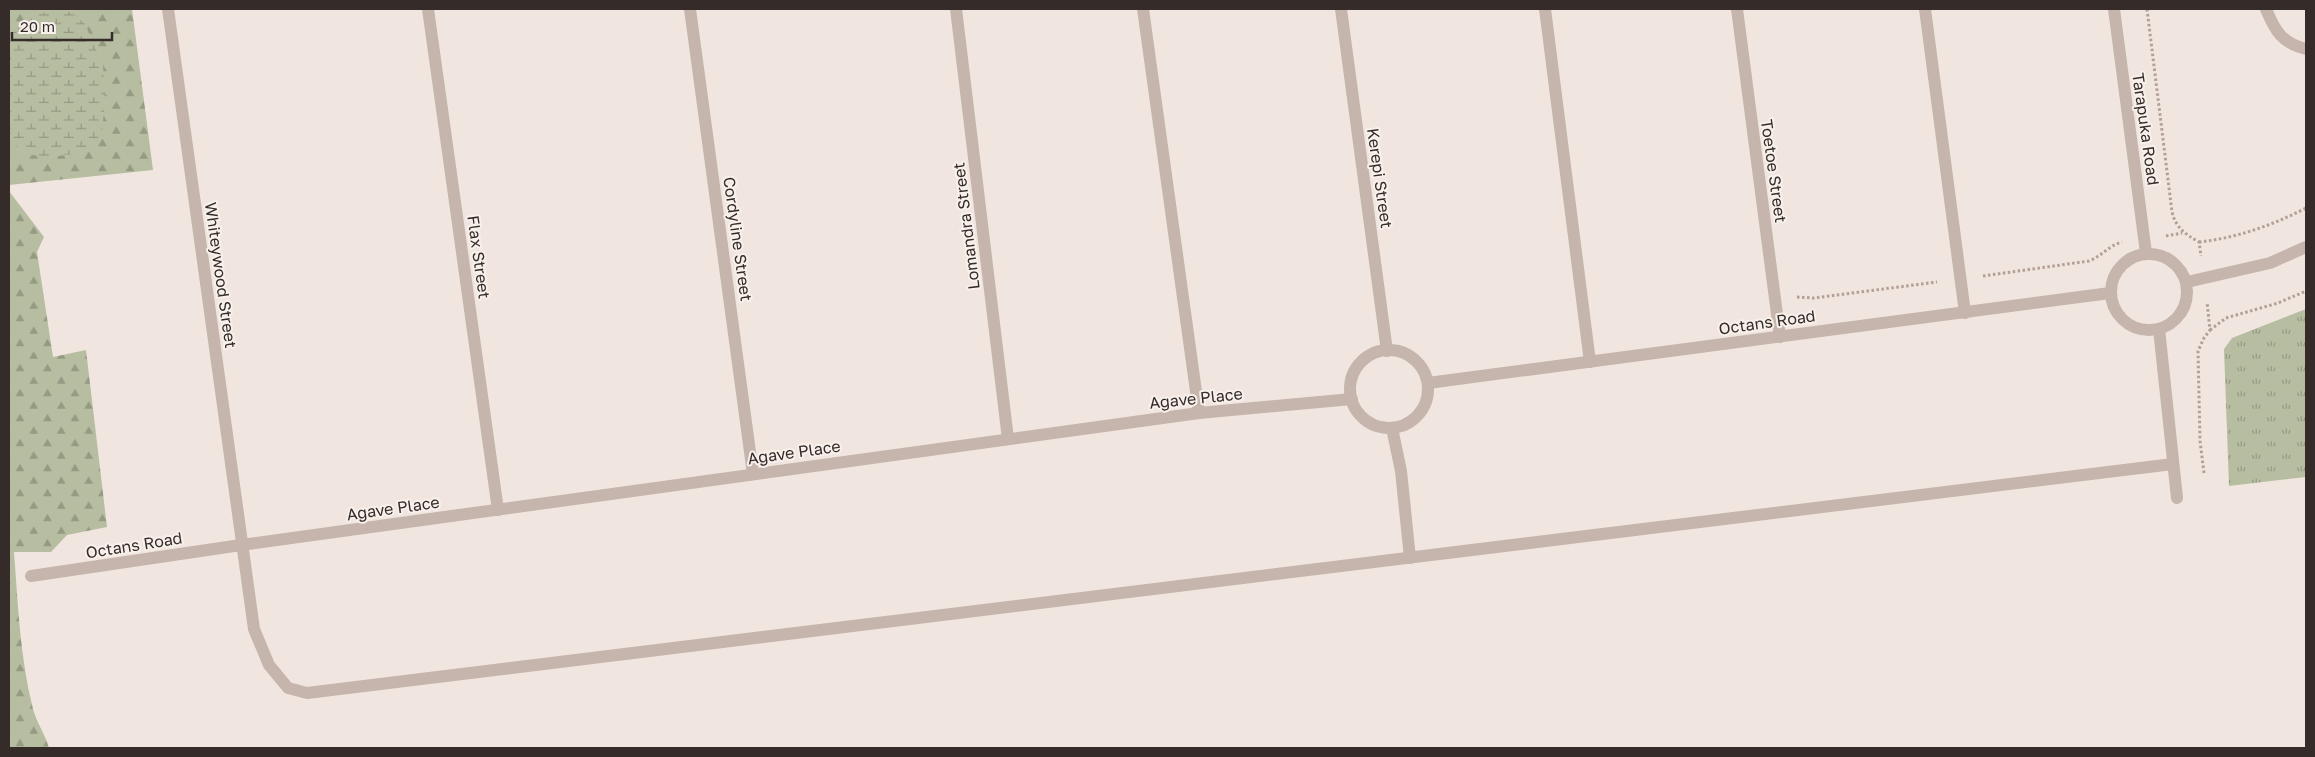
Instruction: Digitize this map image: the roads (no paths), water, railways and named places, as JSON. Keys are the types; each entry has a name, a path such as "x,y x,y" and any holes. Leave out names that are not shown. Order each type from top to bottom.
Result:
{"street":[{"name":"Whiteywood Street","path":"168,9 254,629 269,665 288,688 307,693 2173,464"},
{"name":"Flax Street","path":"428,9 498,510"},
{"name":"Cordyline Street","path":"690,9 753,474"},
{"name":"Lomandra Street","path":"956,9 1008,439"},
{"path":"1144,9 1198,413"},
{"name":"Kerepi Street","path":"1341,9 1387,351"},
{"path":"1545,9 1590,362"},
{"name":"Toetoe Street","path":"1736,9 1780,337"},
{"path":"1926,9 1965,313"},
{"name":"Tarapuka Road","path":"2114,9 2146,253"},
{"path":"2266,9 2276,30 2288,44 2306,49"},
{"path":"2187,282 2270,263 2306,247"},
{"path":"2146,253 2160,254 2172,260 2181,270 2187,282 2188,294 2182,311 2170,324 2159,329 2147,330 2126,323 2113,304 2110,294 2112,281 2125,262 2146,253"},
{"name":"Octans Road","path":"1428,383 2110,294"},
{"path":"2159,329 2177,498"},
{"path":"1387,351 1398,351 1409,356 1421,368 1428,383 1425,404 1420,413 1412,421 1392,428 1382,428 1363,418 1352,399 1351,389 1357,367 1375,353 1387,351"},
{"name":"Agave Place","path":"241,545 1198,413 1352,399"},
{"path":"1392,428 1401,470 1410,558"},
{"name":"Octans Road","path":"31,576 241,545"}]}
